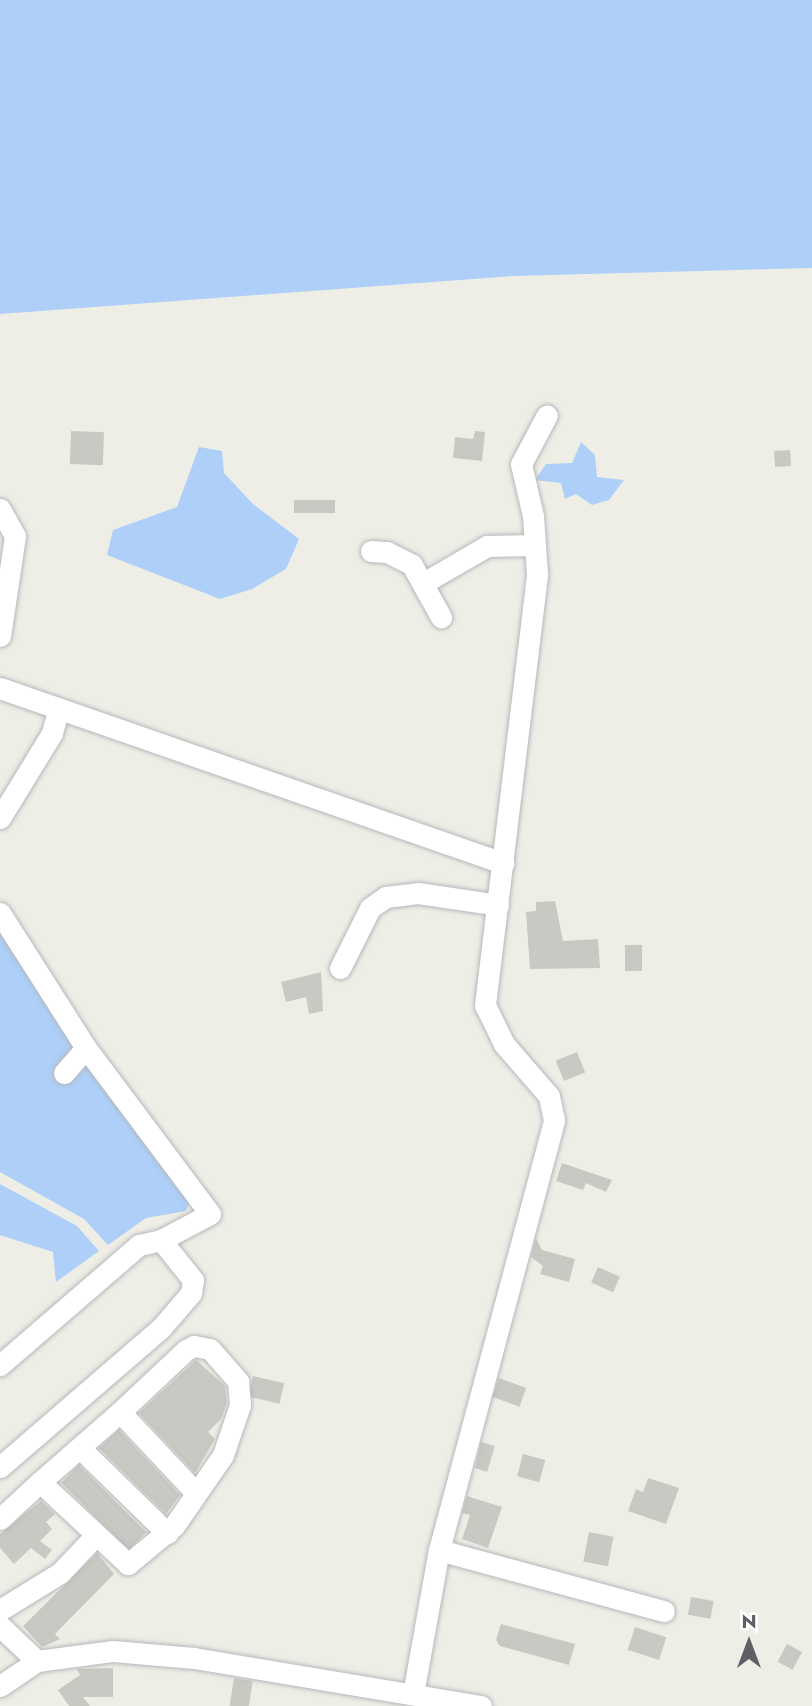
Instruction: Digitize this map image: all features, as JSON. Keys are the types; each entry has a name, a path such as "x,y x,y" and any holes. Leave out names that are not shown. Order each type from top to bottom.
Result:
{"street":[{"path":"413,1694 439,1549 554,1120 545,1090 488,1018 485,992 532,632 535,545 521,464 547,415"},
{"path":"0,509 15,536 0,636"},
{"path":"425,582 486,546 535,545"},
{"path":"371,551 398,557 425,582 441,617"},
{"path":"0,688 58,712 503,863"},
{"path":"0,818 52,733 58,712"},
{"path":"340,968 370,908 386,897 418,893 498,905"},
{"path":"0,913 86,1048 210,1214 162,1240 139,1245 117,1261 0,1365"},
{"path":"64,1073 86,1048"},
{"path":"0,1467 160,1328 191,1293 193,1280 162,1240"},
{"path":"0,1518 40,1482 80,1448 194,1346 210,1349 233,1372 240,1405 223,1455 167,1533 128,1564 94,1537 40,1482"},
{"path":"120,1412 196,1493"},
{"path":"80,1448 167,1533"},
{"path":"0,1610 60,1573 94,1537"},
{"path":"439,1549 664,1611"},
{"path":"0,1626 37,1661"},
{"path":"0,1686 37,1661 113,1651 194,1658 481,1706"}],"water":[{"path":"0,0 812,0 812,268 513,276 0,314"},
{"path":"581,442 595,455 597,477 624,480 609,500 592,505 576,494 565,499 561,483 535,480 546,464 572,463"},
{"path":"199,447 222,451 224,473 253,504 299,539 286,569 252,589 220,599 107,555 113,530 177,507"},
{"path":"0,932 189,1203 186,1211 146,1218 108,1245 84,1219 0,1172"},
{"path":"0,1184 77,1226 99,1251 56,1282 53,1252 0,1235"}],"building":[{"path":"71,431 104,432 103,465 70,464"},
{"path":"475,431 485,432 482,461 453,458 455,437 473,439"},
{"path":"790,450 791,466 775,467 774,451"},
{"path":"294,500 335,500 335,513 294,513"},
{"path":"555,901 563,941 598,939 600,968 530,969 526,912 536,911 536,902"},
{"path":"625,945 642,945 642,971 625,971"},
{"path":"321,972 323,1011 309,1014 306,997 286,1002 281,982"},
{"path":"577,1052 585,1072 564,1081 556,1061"},
{"path":"562,1163 612,1180 606,1192 586,1183 583,1190 556,1181"},
{"path":"536,1238 542,1250 575,1259 569,1282 540,1274 543,1266 531,1257"},
{"path":"598,1267 620,1277 613,1292 591,1283"},
{"path":"196,1360 225,1386 227,1403 221,1419 208,1432 215,1439 195,1473 139,1413"},
{"path":"253,1376 284,1383 279,1404 248,1396"},
{"path":"499,1378 526,1388 519,1407 492,1397"},
{"path":"119,1430 180,1495 166,1514 99,1448"},
{"path":"481,1442 495,1446 487,1472 475,1468"},
{"path":"523,1454 545,1460 539,1482 517,1476"},
{"path":"79,1465 146,1532 128,1550 61,1483"},
{"path":"648,1478 679,1488 666,1524 628,1511 636,1489 643,1492"},
{"path":"467,1496 502,1507 488,1548 462,1539 470,1515 462,1513"},
{"path":"41,1501 55,1514 46,1522 52,1529 40,1541 52,1550 45,1559 31,1548 14,1564 0,1548 0,1534"},
{"path":"589,1532 614,1537 608,1566 583,1561"},
{"path":"97,1553 114,1574 55,1634 60,1639 42,1647 23,1626"},
{"path":"691,1597 714,1601 711,1619 688,1615"},
{"path":"501,1624 575,1644 569,1665 500,1646 496,1640"},
{"path":"635,1627 666,1637 659,1660 628,1650"},
{"path":"787,1644 802,1652 793,1670 778,1662"},
{"path":"113,1668 113,1697 83,1697 90,1706 69,1706 58,1690 80,1675 77,1669"},
{"path":"234,1678 253,1681 249,1706 230,1706"}]}
